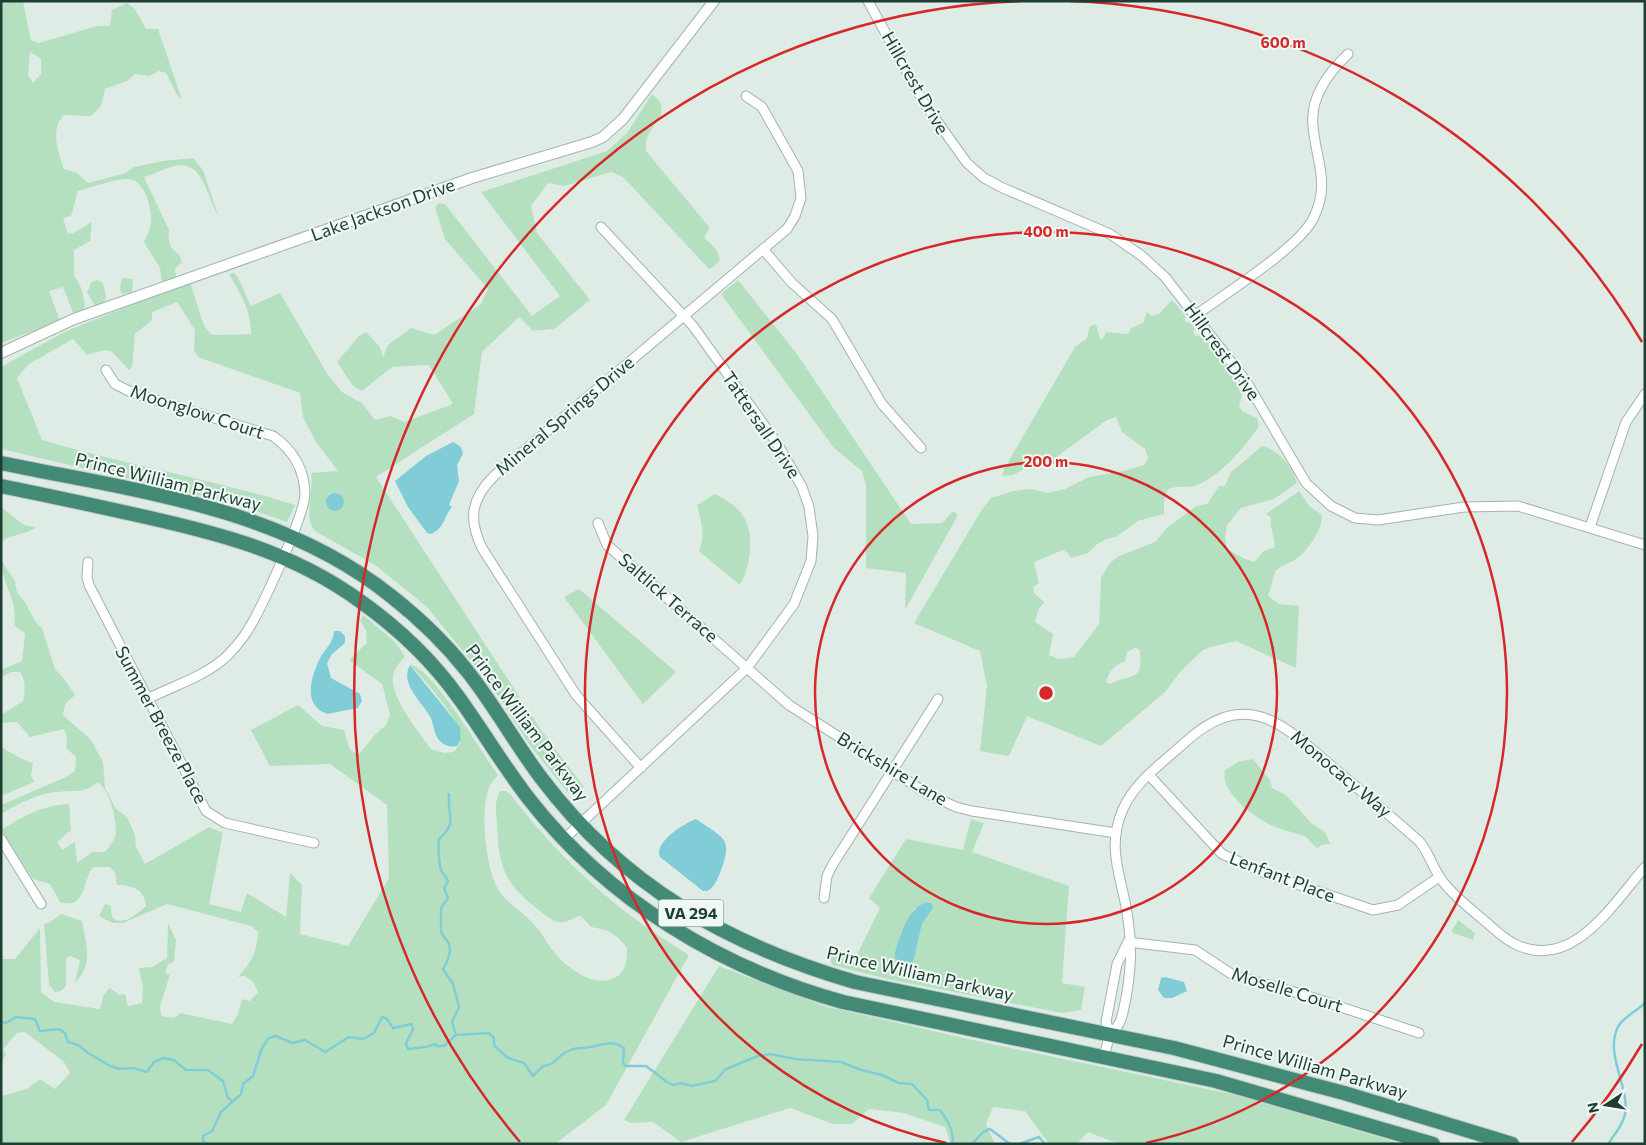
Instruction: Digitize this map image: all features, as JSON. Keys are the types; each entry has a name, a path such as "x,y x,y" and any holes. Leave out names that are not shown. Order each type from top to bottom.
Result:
{"highway":[{"name":"Prince William Parkway","path":"1,463 238,515 292,536 319,549 367,578 390,595 432,633 468,671 530,762 581,824 637,875 681,906 747,944 780,958 855,982 1110,1034 1244,1065 1512,1144"},
{"name":"VA 294","path":"1,486 213,532 282,556 324,577 362,602 422,654 458,695 530,800 564,839 609,882 655,917 718,954 779,982 809,992 889,1012 1104,1056 1261,1093 1433,1144"}],"street":[{"name":"Lake Jackson Drive","path":"1,353 40,333 91,313 486,173 592,142 608,132 623,119 714,1"},
{"name":"Hillcrest Drive","path":"868,1 924,103 967,163 984,178 1003,188 1110,234 1126,244 1164,277 1196,315 1246,381 1306,482 1321,499 1344,514 1355,518 1378,520 1464,507 1509,505 1534,510 1645,545"},
{"path":"1196,315 1278,254 1302,234 1312,221 1319,206 1323,185 1312,127 1314,104 1326,80 1348,54"},
{"name":"Mineral Springs Drive","path":"641,768 576,695 482,548 475,534 474,511 482,488 494,476 787,229 795,216 801,198 802,185 794,160 762,107 746,96"},
{"name":"Tattersall Drive","path":"564,839 747,668 794,604 811,561 813,536 809,507 802,488 777,443 684,316 601,227"},
{"path":"763,249 792,283 832,319 882,404 921,448"},
{"name":"Moonglow Court","path":"106,370 115,384 133,393 263,431 282,442 296,459 304,480 304,505 292,536 252,623 235,648 211,667 147,699"},
{"path":"1590,527 1626,422 1645,394"},
{"name":"Saltlick Terrace","path":"598,523 607,545 747,668"},
{"name":"Summer Breeze Place","path":"88,562 87,577 89,585 201,804 214,818 254,830 314,843"},
{"name":"Brickshire Lane","path":"747,668 789,705 928,794 956,807 992,815 1116,833"},
{"path":"824,898 827,876 833,864 938,699"},
{"name":"Monocacy Way","path":"1104,1056 1110,1034 1120,1025 1132,966 1128,942 1128,919 1116,866 1116,833 1124,808 1130,796 1149,775 1196,731 1220,718 1241,714 1267,718 1293,733 1419,841 1439,877 1454,893 1512,943 1525,948 1546,951 1569,946 1582,938 1645,867"},
{"name":"Lenfant Place","path":"1149,775 1222,854 1264,874 1373,910 1398,905 1439,877"},
{"path":"1,839 41,904"},
{"name":"Monocacy Way","path":"1110,1034 1106,1022 1117,964 1128,942"},
{"name":"Moselle Court","path":"1128,942 1195,950 1233,975 1305,995 1419,1033"}],"green space":[{"path":"1,1 23,1 31,40 39,43 97,26 110,26 112,10 127,3 135,9 146,29 158,29 182,100 177,95 166,73 159,71 149,76 135,74 127,81 105,89 101,106 91,116 64,115 60,121 57,127 56,141 64,169 77,173 88,183 126,173 134,167 163,161 193,158 203,170 218,215 203,181 192,168 184,165 174,166 144,177 169,230 171,247 179,254 182,262 175,269 176,277 162,282 160,268 144,242 150,226 151,216 148,199 138,183 134,180 123,179 78,191 71,216 63,218 68,234 92,222 90,241 74,250 74,276 83,293 84,312 74,315 63,287 49,291 60,321 1,343","holes":["30,52 41,59 41,74 33,83 28,75"]},
{"path":"652,94 659,101 662,108 661,114 646,142 646,151 710,228 704,237 716,249 720,259 715,266 709,269 623,177 611,172 564,186 548,183 531,206 537,233 590,300 554,329 533,331 519,317 482,352 474,414 376,477 541,730 584,787 568,793 529,744 490,684 427,607 375,565 315,531 309,512 311,473 338,471 316,442 303,417 300,393 198,357 194,350 195,330 177,302 152,312 152,320 135,334 132,367 129,370 111,351 104,350 87,355 73,339 29,364 17,378 42,440 232,487 295,505 287,522 228,502 1,449 1,367 66,331 190,282 204,326 212,335 251,334 250,318 229,274 234,273 251,306 280,293 328,375 342,392 362,403 375,420 391,416 404,422 453,404 429,365 392,367 362,391 353,386 337,362 359,336 366,332 380,347 383,357 388,345 411,328 434,335 481,304 488,289 445,239 435,207 439,203 445,204 532,316 560,296 481,192 607,151 627,133"},
{"path":"122,278 133,279 132,292 122,294 120,289"},
{"path":"97,280 103,283 106,296 104,303 95,306 87,292 91,283"},
{"path":"738,280 797,354 911,524 942,523 953,511 958,515 905,610 906,573 866,568 866,485 862,471 834,448 721,294"},
{"path":"1172,300 1185,315 1185,322 1190,323 1195,328 1193,333 1197,337 1201,334 1231,373 1242,396 1239,406 1242,411 1257,418 1259,426 1231,461 1212,477 1194,486 1168,489 1164,502 1164,514 1138,521 1116,537 1106,539 1096,545 1088,553 1071,558 1063,550 1034,562 1039,583 1033,587 1034,593 1044,602 1038,610 1035,622 1053,634 1049,655 1059,659 1074,657 1099,624 1101,578 1110,563 1119,556 1155,542 1167,528 1196,506 1207,504 1219,486 1225,486 1231,472 1262,446 1274,451 1284,460 1292,471 1297,483 1274,499 1241,508 1227,525 1225,537 1227,549 1254,562 1264,551 1275,547 1271,518 1266,514 1299,491 1310,507 1321,514 1321,524 1312,542 1300,556 1276,570 1268,596 1279,604 1299,606 1296,668 1236,641 1211,647 1203,650 1180,672 1165,692 1101,746 1027,716 1009,756 980,751 987,686 980,651 914,623 981,511 991,498 1013,491 1030,489 1047,493 1065,489 1089,477 1124,471 1144,465 1148,458 1145,449 1122,432 1116,417 1107,420 1047,464 1034,469 1024,469 1013,475 1002,476 1004,469 1075,347 1087,338 1089,328 1094,324 1097,327 1100,339 1103,339 1106,332 1128,334 1131,328 1143,323 1147,312 1152,316 1159,314","holes":["1135,648 1139,649 1141,660 1138,672 1110,684 1106,682 1113,669 1118,664 1125,662 1127,652"]},
{"path":"715,494 729,502 741,513 749,529 749,558 740,585 699,551 702,533 697,505"},
{"path":"1,507 24,525 36,527 1,543"},
{"path":"1,560 15,581 17,593 25,602 35,621 42,628 55,669 75,695 65,704 63,715 91,740 103,762 105,788 116,809 127,817 135,835 136,847 145,864 209,827 223,833 209,904 241,912 247,893 286,917 290,873 302,885 300,934 348,946 389,878 387,805 330,764 270,766 251,730 298,705 322,726 344,730 350,750 358,754 386,726 390,715 382,684 349,660 367,643 366,630 360,621 363,615 395,642 405,656 396,668 393,676 396,694 406,714 431,749 444,753 454,752 460,741 461,734 447,709 410,665 419,669 443,694 498,775 489,789 485,815 486,845 492,874 496,886 502,895 534,924 556,955 578,973 595,980 604,981 617,977 623,970 626,962 627,948 619,939 607,931 591,927 581,916 565,922 553,920 516,890 505,872 499,851 496,807 500,791 506,791 511,795 550,842 592,884 638,921 689,955 606,1105 555,1144 1,1144 1,1096 27,1089 40,1079 55,1089 70,1073 64,1062 25,1032 17,1033 3,1049 6,1055 2,1062 1,1071 1,959 15,959 40,928 41,992 54,1002 100,1009 104,994 110,988 119,995 125,994 128,1006 142,1003 143,988 139,968 152,967 167,958 168,923 176,940 174,962 168,964 165,973 170,974 160,1007 161,1016 174,1018 181,1013 232,1024 238,1014 242,999 250,1001 258,992 254,983 245,976 238,977 252,957 258,932 251,926 167,904 123,923 113,923 99,916 105,904 111,906 113,918 122,921 131,918 146,906 143,896 137,889 117,885 115,872 110,867 93,867 82,893 75,902 60,902 50,884 33,879 1,830 34,812 69,804 71,830 57,842 62,850 75,842 77,863 92,852 105,852 115,837 116,825 109,798 98,782 84,790 63,791 36,797 1,814 1,805 66,777 75,771 76,757 66,748 67,737 64,729 30,737 17,722 1,723 1,715 23,701 24,686 20,672 11,672 1,677 1,670 22,661 25,634 14,625 14,608"},
{"path":"579,589 676,672 643,704 564,597"},
{"path":"1,747 33,763 31,775 34,782 1,796"},
{"path":"1253,759 1270,780 1272,788 1286,795 1311,823 1325,832 1330,844 1321,845 1318,848 1304,836 1264,821 1247,810 1232,795 1227,786 1225,770 1238,762"},
{"path":"971,819 984,823 972,852 1069,886 1062,983 1085,987 1081,1010 1062,1013 892,980 832,965 828,954 855,959 880,908 869,898 906,839 963,850","holes":["933,908 922,924 914,959 895,952 914,909"]},
{"path":"61,914 82,921 87,946 87,961 85,969 75,983 80,960 70,956 66,958 66,986 61,991 55,992 49,985 44,924"},
{"path":"1458,920 1475,933 1473,940 1451,932"},
{"path":"719,966 824,1006 968,1039 1236,1095 1402,1144 1119,1144 1088,1132 1077,1144 1049,1144 1025,1111 993,1107 986,1124 995,1144 951,1144 945,1127 904,1113 869,1109 852,1124 833,1124 790,1108 681,1142 653,1122 631,1123 624,1120"}],"water":[{"path":"453,442 461,447 463,454 457,465 459,481 449,505 452,507 439,529 431,534 427,533 408,507 395,481 426,456"},
{"path":"331,493 339,493 344,498 342,509 331,511 326,506 326,498"},
{"path":"334,631 340,631 345,636 345,643 332,654 327,663 331,678 360,694 362,701 358,708 327,714 319,710 314,704 311,690 317,665 331,642"},
{"path":"410,665 460,727 461,739 457,746 445,745 437,738 431,718 410,686 407,672"},
{"path":"696,819 720,835 726,845 720,873 713,886 707,891 703,891 660,857 659,852 665,840 671,834"},
{"path":"926,902 932,904 933,908 922,924 914,959 911,964 902,965 895,958 895,952 903,930 909,917 919,906"},
{"path":"1165,977 1184,982 1187,991 1172,998 1164,998 1158,990 1161,978"}],"waterway":[{"path":"449,794 450,823 445,833 439,839 440,867 448,881 444,888 448,898 441,908 441,932 448,942 450,949 448,960 443,969 453,984 459,1007 452,1022 456,1035"},
{"path":"1608,1144 1624,1118 1626,1104 1615,1059 1614,1037 1620,1023 1645,1003"},
{"path":"1,1022 6,1023 16,1017 35,1019 40,1031 59,1029 65,1033 68,1042 78,1045 110,1066 120,1069 133,1068 147,1072 154,1062 163,1058 174,1060 186,1070 208,1070 223,1081 228,1098 231,1100"},
{"path":"208,1144 203,1141 203,1136 212,1131 221,1112 241,1094 243,1084 253,1076 262,1048 269,1038 276,1036 292,1043 305,1040 325,1052 349,1037 363,1039 374,1033 382,1017 386,1018 393,1028 412,1024 413,1030 406,1043 408,1049 435,1044 437,1046 444,1046 456,1035 489,1033 494,1038 494,1045 502,1053 510,1059 524,1063 533,1076 543,1066 551,1064 570,1050 607,1043 624,1048 623,1062 625,1066 646,1066 673,1085 681,1083 691,1086 715,1081 726,1069 758,1056 770,1054 795,1059 841,1062 861,1070 882,1075 899,1083 912,1084 927,1100 929,1110 940,1110 943,1114 951,1130 952,1144"},
{"path":"972,1144 983,1132 990,1129 1010,1144"},
{"path":"1019,1144 1039,1137 1045,1144"}]}
